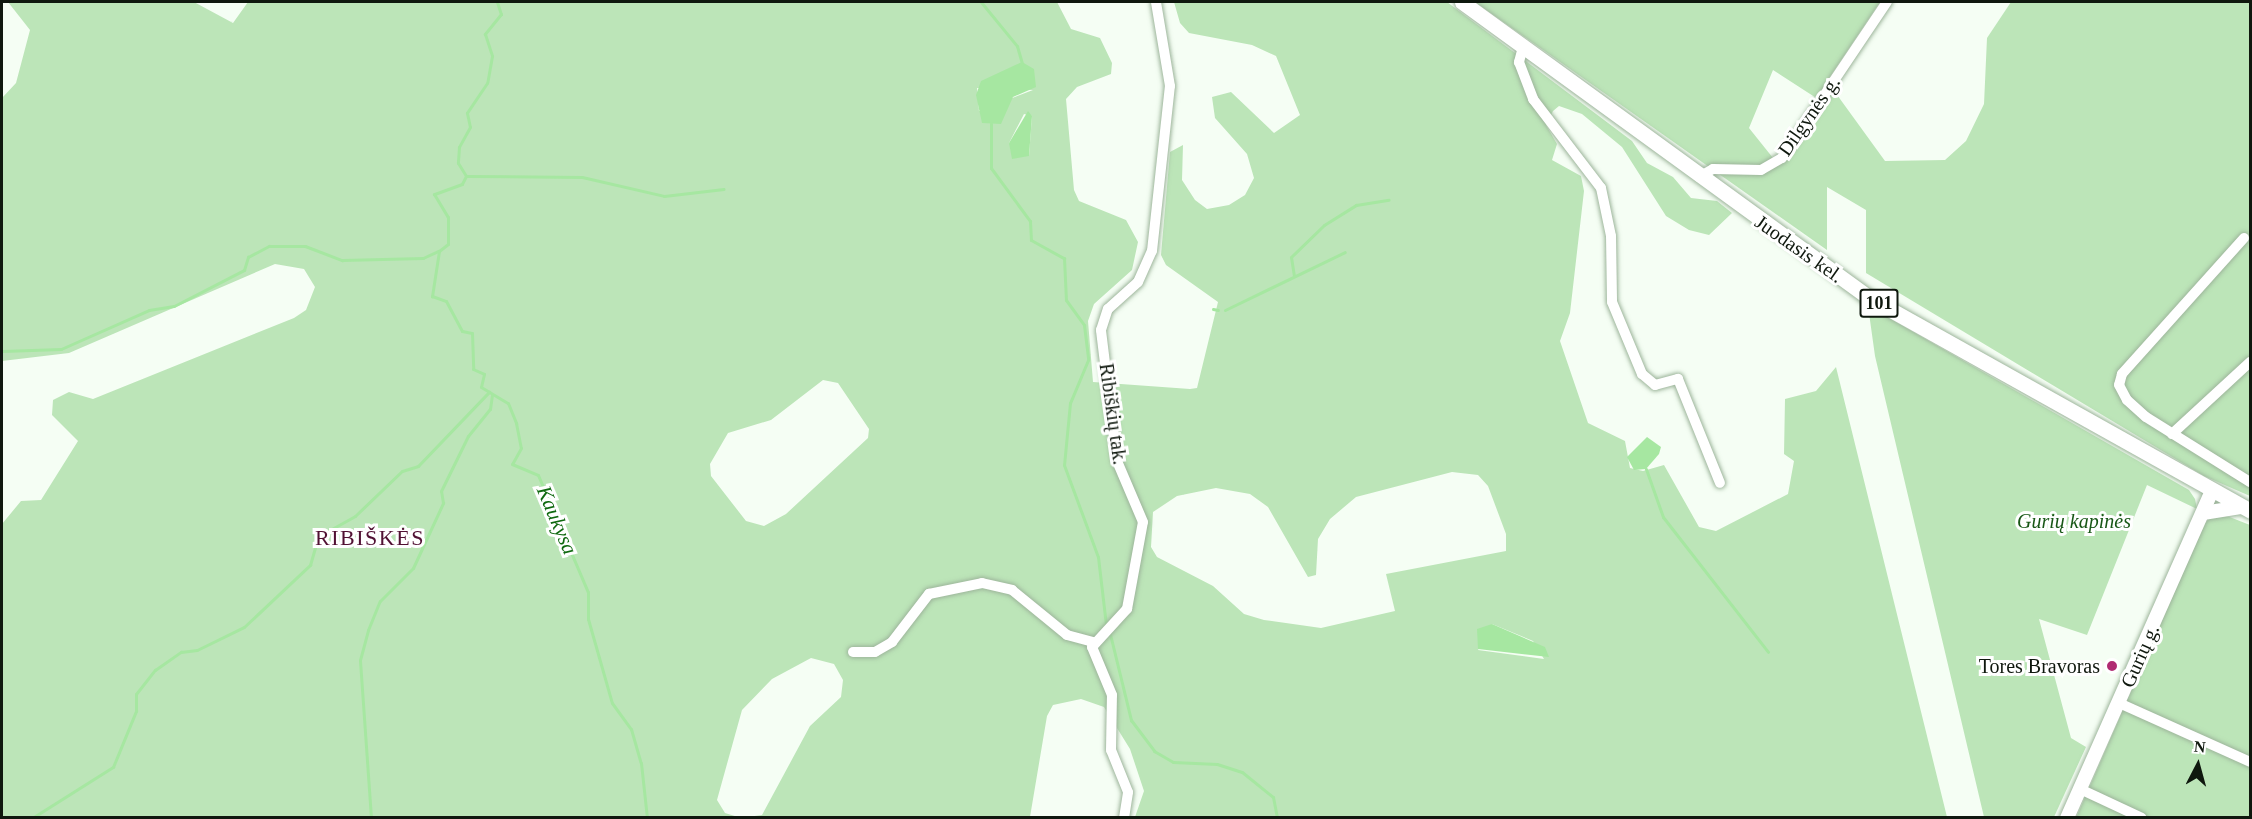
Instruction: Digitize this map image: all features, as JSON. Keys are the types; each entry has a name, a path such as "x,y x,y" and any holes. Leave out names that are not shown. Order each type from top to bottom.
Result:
{"main road":[{"name":"101","path":"1462,2 1523,46"},
{"name":"Juodasis kel.","path":"1523,46 1699,177 1866,296 2211,493 2246,509"}],"street":[{"name":"Ribiškių tak.","path":"1093,642 1127,609 1143,538 1143,522 1116,460 1101,330 1108,309 1138,282 1152,251 1170,74 1156,2"},
{"name":"Dilgynės g.","path":"1699,177 1713,169 1761,170 1782,158 1887,2"},
{"path":"1523,46 1519,62 1533,99 1601,188 1611,236 1612,302 1642,374 1655,385 1678,379 1720,483"},
{"path":"2244,238 2120,379 2127,400 2172,434 2250,482"},
{"path":"2172,434 2250,362"},
{"name":"Gurių g.","path":"2067,818 2211,493"},
{"path":"2203,513 2246,509"},
{"path":"853,652 882,649 929,594 982,583 1012,590 1066,635 1093,642 1112,695 1111,750 1128,792 1124,818"},
{"path":"2119,703 2250,762"},
{"path":"2080,789 2142,818"}],"green space":[{"path":"8,2 194,2 233,23 248,2 1057,2 1071,29 1100,38 1112,63 1111,74 1077,87 1066,99 1074,190 1079,201 1126,220 1138,242 1132,270 1094,304 1088,321 1093,382 1190,389 1197,388 1218,302 1166,265 1161,255 1170,152 1183,145 1182,180 1195,200 1207,209 1229,205 1245,195 1254,178 1247,154 1215,118 1212,97 1231,92 1274,133 1300,115 1276,56 1252,45 1189,33 1180,23 1174,2 1447,2 1632,141 1647,163 1673,177 1691,198 1717,201 1732,213 1709,235 1689,230 1666,216 1622,147 1582,114 1559,106 1553,111 1546,125 1557,144 1552,160 1581,176 1584,191 1570,313 1560,341 1588,423 1625,441 1630,468 1643,471 1664,465 1699,527 1716,531 1788,494 1794,461 1784,454 1785,399 1816,391 1836,367 1947,817 1135,817 1144,791 1130,749 1104,707 1081,699 1053,705 1047,716 1030,817 747,817 762,815 810,726 841,697 843,680 834,664 811,658 772,679 742,710 717,800 725,813 738,817 2,818 2,524 21,501 41,500 78,441 52,415 53,400 69,392 93,399 294,318 306,310 315,287 304,269 275,264 69,353 2,361 2,98 16,83 30,30","holes":["977,88 1033,90 979,111","1024,114 1032,116 1029,156 1009,143","823,380 838,383 869,429 868,438 786,514 764,526 746,521 711,476 710,464 728,433 771,420","1452,472 1478,475 1488,486 1506,534 1506,551 1386,574 1395,611 1321,628 1264,620 1244,614 1213,586 1157,557 1151,547 1153,512 1177,496 1216,488 1250,494 1268,507 1308,577 1316,575 1318,539 1330,519 1356,497","1492,624 1533,641 1544,659 1478,650"]},
{"path":"1475,2 1880,2 1827,81 1885,161 1945,160 1966,141 1984,104 1987,38 2011,2 2250,2 2250,496 2204,476 1866,273 1866,210 1827,187 1827,250","holes":["1773,70 1824,103 1791,155 1773,158 1749,128"]},
{"name":"Gurių kapinės","path":"1868,306 2189,490 2195,499 2197,509 2147,485 2087,635 2039,619 2071,738 2086,747 2054,817 1984,817 1875,356"},
{"path":"2227,516 2250,525 2250,817 2076,818 2204,524 2211,517"}],"shaded area":[{"path":"1022,62 1034,69 1036,87 1013,97 1001,124 982,123 976,95 981,81"},
{"path":"1028,111 1032,116 1029,156 1012,159 1009,143"},
{"path":"1647,437 1661,447 1659,454 1646,469 1634,470 1627,457"},
{"path":"1492,624 1545,647 1549,657 1478,649 1477,629"}],"waterway":[{"name":"Kaukysa","path":"497,2 501,14 485,34 492,56 487,83 467,113 470,127 459,147 458,163 466,176 462,184 434,194 448,217 448,244 439,251 432,296 446,301 462,331 472,333 473,369 484,374 481,387 508,403 516,423 521,448 512,464 538,475 588,592 588,619 612,703 631,729 641,763 647,818"},
{"path":"981,2 1017,46 1022,64"},
{"path":"991,123 991,168 1030,221 1031,240 1064,258 1066,300 1084,325 1088,360 1070,403 1064,465 1098,557 1106,625"},
{"path":"467,176 582,177 664,196 724,189"},
{"path":"1294,276 1291,257 1324,225 1356,205 1389,200"},
{"path":"2,351 61,349 149,310 174,306 244,270 248,257 269,246 305,246 342,260 423,258 438,251"},
{"path":"1225,310 1345,252"},
{"path":"1213,309 1218,310"},
{"path":"32,818 113,767 136,711 136,694 155,670 181,652 197,650 244,627 310,565 315,547 328,531 355,516 402,471 418,466 489,392"},
{"path":"371,818 360,660 368,630 380,601 413,568 443,503 441,491 468,436 490,409 492,395"},
{"path":"1646,469 1663,517 1768,652"},
{"path":"1110,634 1131,720 1154,751 1173,762 1217,764 1242,772 1273,797 1277,818"}],"place":[{"name":"Tores Bravoras","path":"2112,666"}],"district":[{"name":"RIBIŠKĖS","path":"370,538"}]}
